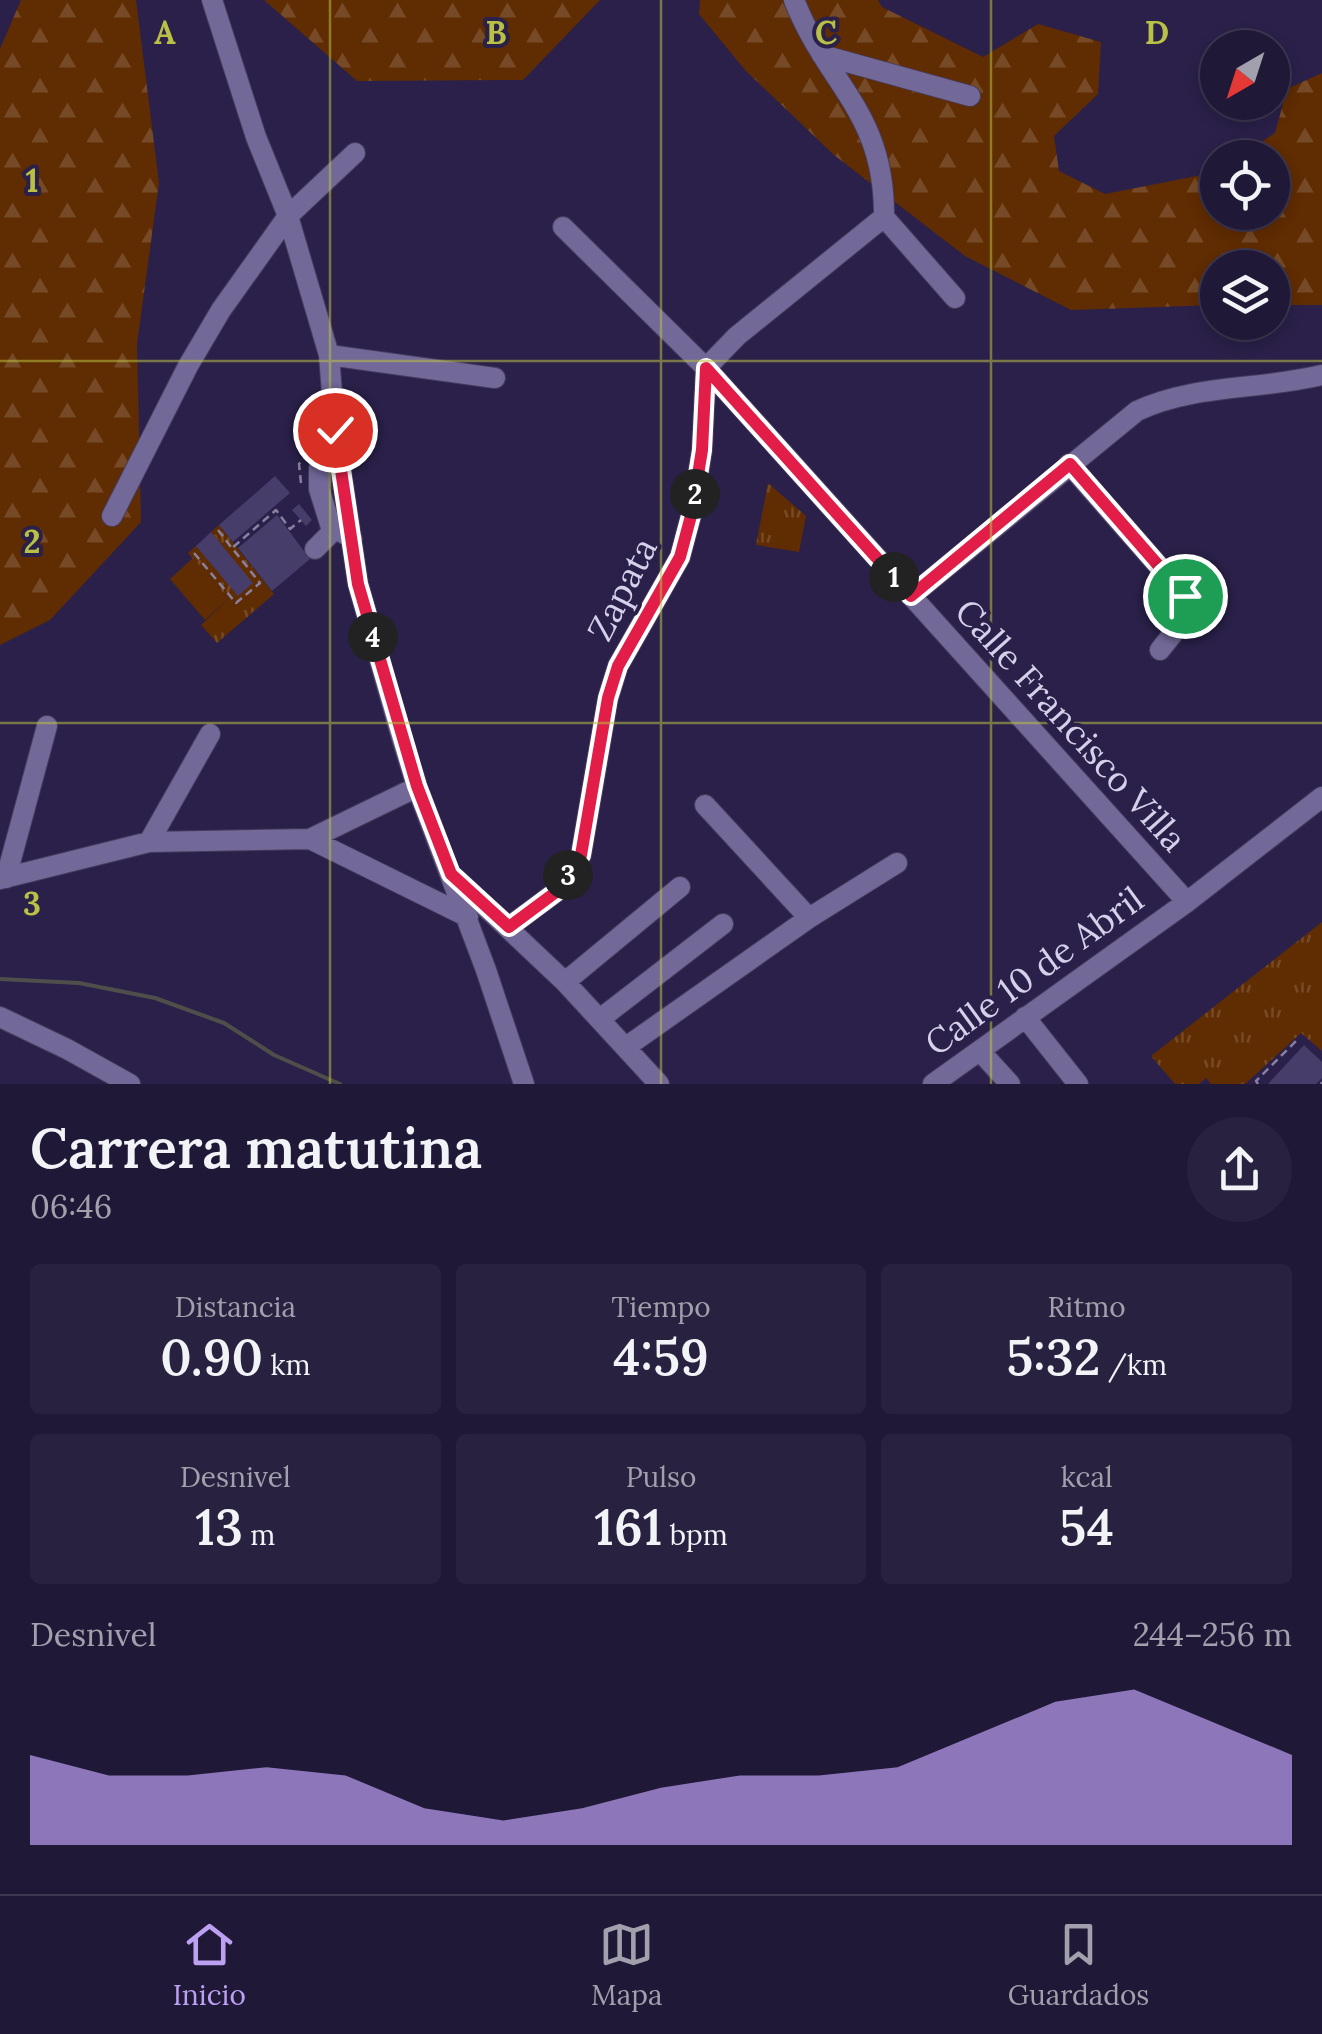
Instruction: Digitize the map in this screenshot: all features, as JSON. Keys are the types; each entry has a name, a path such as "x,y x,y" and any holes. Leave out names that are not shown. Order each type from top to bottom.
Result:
{"street":[{"path":"212,0 256,137 288,219 328,355 331,448 358,584 417,786 468,918 524,1084"},
{"path":"794,0 804,27 866,122 877,150 884,188 884,217 955,298"},
{"path":"822,55 970,96"},
{"path":"112,516 204,338 288,219 355,153"},
{"path":"706,368 737,336 884,217"},
{"name":"Calle Francisco Villa","path":"563,226 706,368 1188,902"},
{"path":"328,355 495,378"},
{"name":"Zapata","path":"509,927 556,892 581,855 618,666 680,557 692,512 702,450 706,368"},
{"path":"911,596 1137,411 1157,401 1322,376"},
{"path":"308,468 331,448"},
{"path":"315,548 332,532 319,489 320,468 331,448"},
{"path":"1070,464 1185,596 1184,617 1160,650"},
{"path":"330,524 352,539"},
{"path":"47,726 3,878 149,842 310,839 417,786"},
{"path":"149,842 210,734"},
{"name":"Calle 10 de Abril","path":"933,1084 1188,902 1320,802"},
{"path":"705,805 808,918"},
{"path":"310,839 468,918"},
{"path":"626,1047 808,918 897,862"},
{"path":"451,874 565,982 659,1084"},
{"path":"565,982 680,888"},
{"path":"600,1019 723,924"},
{"path":"0,1017 67,1048 130,1084"},
{"path":"1025,1017 1078,1084"},
{"path":"980,1050 1010,1084"}],"path":[{"path":"232,548 276,510 290,529 300,520"},
{"path":"194,554 236,603 260,584 218,530"},
{"path":"1258,1084 1256,1080 1297,1040"}],"green space":[{"path":"21,0 136,0 159,183 137,344 141,522 50,620 0,645 0,49"},
{"path":"264,0 600,0 523,80 357,81"},
{"path":"700,0 878,0 882,7 983,57 1038,24 1101,42 1098,94 1054,136 1059,171 1105,194 1200,175 1200,230 1290,230 1290,140 1264,140 1275,133 1279,120 1290,120 1290,88 1322,73 1322,305 1290,305 1290,250 1200,250 1200,306 1071,310 965,256 834,155 745,70 699,14"},
{"path":"768,483 806,516 799,552 756,545"},
{"path":"219,525 274,594 217,643 201,625 228,599 188,553 196,546 238,595 252,583 211,532"},
{"path":"193,558 228,599 205,620 170,579"},
{"path":"1322,922 1322,1051 1301,1033 1245,1084 1211,1084 1206,1078 1199,1084 1175,1084 1151,1056"}],"building":[{"path":"275,476 290,493 233,542 219,525"},
{"path":"299,504 312,520 306,526 292,510"},
{"path":"277,515 310,559 272,591 238,548"},
{"path":"211,532 253,583 238,596 196,546"},
{"path":"1304,1045 1322,1062 1322,1078 1316,1084 1268,1084"}],"waterway":[{"path":"0,979 79,983 155,998 224,1023 274,1055 340,1084"}],"route":[{"path":"335,430 358,584 417,786 451,874 509,927 556,892 581,855 608,698 618,666 680,557 692,512 702,450 706,368 911,596 1070,464 1185,596"}]}
